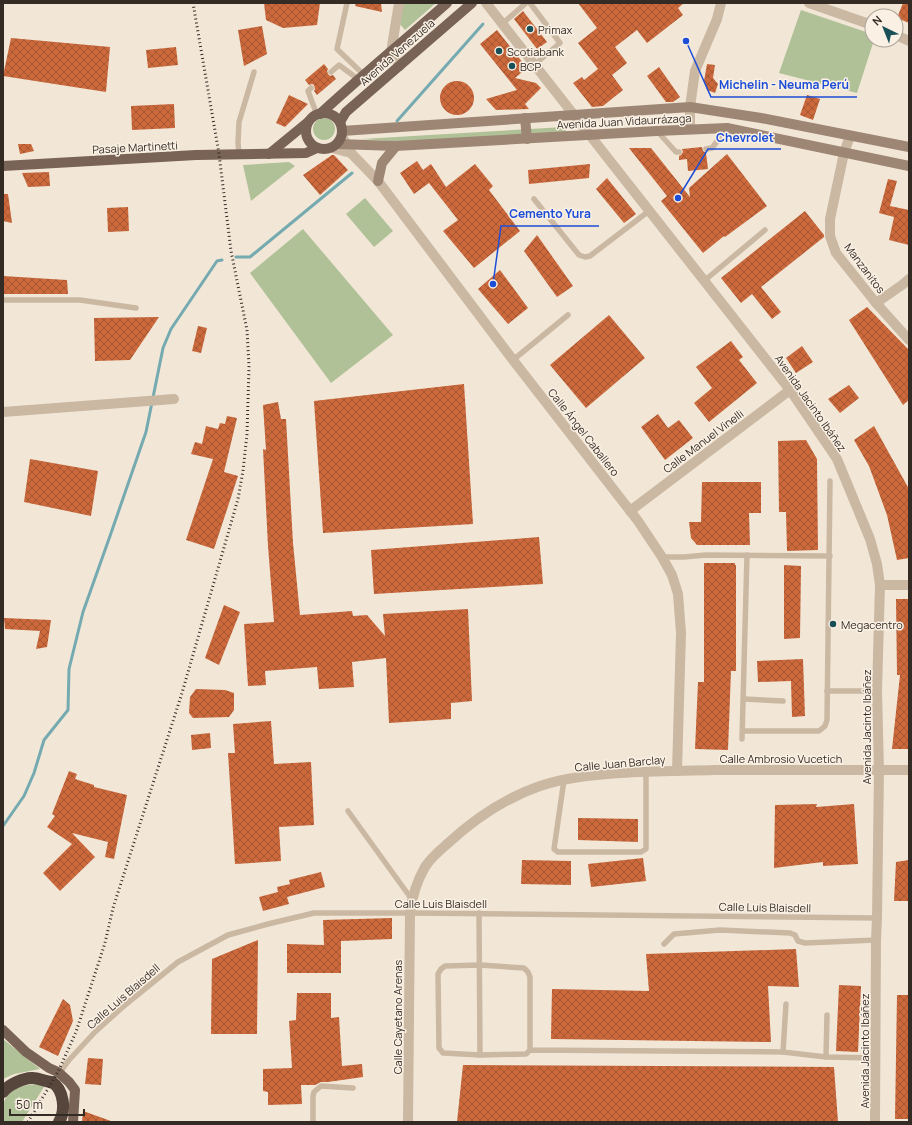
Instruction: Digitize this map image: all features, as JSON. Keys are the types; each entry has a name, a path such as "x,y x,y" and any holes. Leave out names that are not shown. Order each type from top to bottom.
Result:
{"highway":[{"path":"3,1092 6,1088 19,1081 32,1077 51,1082 61,1094 63,1106 62,1118 59,1122"}],"main road":[{"name":"Avenida Venezuela","path":"318,114 447,3"},
{"name":"Avenida Venezuela","path":"342,140 346,112 472,3"},
{"name":"Avenida Juan Vidaurrázaga","path":"342,140 525,118 690,107 761,118 909,147"},
{"path":"269,154 314,116 318,114 324,113 333,115 342,140 322,149 312,145 306,134 308,122"},
{"path":"525,118 526,139"},
{"name":"Avenida Juan Vidaurrázaga","path":"342,140 396,146 727,128 909,166"},
{"path":"378,181 382,163 396,146"},
{"name":"Pasaje Martinetti","path":"3,166 196,155 306,153 318,148"},
{"path":"3,1030 26,1052 49,1068 58,1072 69,1082 75,1090 73,1122"}],"street":[{"path":"399,3 391,52 400,66"},
{"name":"Avenida Jacinto Ibáñez","path":"486,3 790,390 837,459 870,539 878,564 880,585 877,690 879,770 876,940 876,1122"},
{"path":"690,129 690,107 695,72 717,19 721,3"},
{"path":"809,3 864,22"},
{"name":"Manzanitos","path":"850,136 844,153 830,219 830,236 836,253 876,303 909,340"},
{"name":"Calle Ángel Caballero","path":"342,140 378,181 513,360 630,511 662,557 672,576 678,594 680,611 681,633 677,770"},
{"path":"876,303 909,279"},
{"name":"Calle Manuel Vinelli","path":"630,511 790,390"},
{"path":"3,412 174,399"},
{"path":"880,585 909,585"},
{"name":"Calle Ambrosio Vucetich","path":"677,770 909,770"},
{"name":"Calle Juan Barclay","path":"410,913 416,885 426,866 437,853 458,834 486,813 515,797 541,786 591,775 677,770"},
{"name":"Calle Cayetano Arenas","path":"408,1122 410,913"}],"lane":[{"path":"347,3 337,49 361,76"},
{"path":"502,24 526,3"},
{"path":"530,3 560,43 534,65"},
{"path":"331,72 339,65 361,76"},
{"path":"239,154 239,122 254,72"},
{"path":"311,88 308,91 318,114"},
{"path":"706,149 712,148 727,128"},
{"path":"657,131 676,152 679,152"},
{"path":"534,199 579,255 585,257 590,256 649,211"},
{"path":"704,281 765,230"},
{"path":"3,300 80,300 136,308"},
{"path":"513,360 568,315"},
{"path":"743,731 819,731 825,726 827,720 828,691 830,481"},
{"path":"662,557 706,555 830,556"},
{"path":"742,739 746,555"},
{"path":"828,691 877,690"},
{"path":"744,699 783,701"},
{"path":"564,780 554,849 558,852 641,852 646,849 646,772"},
{"path":"348,811 413,901"},
{"name":"Calle Luis Blaisdell","path":"59,1074 95,1032 125,1005 178,962 228,935 314,913 877,918"},
{"path":"479,914 480,1055"},
{"path":"664,944 674,934 720,930 790,933 795,936 798,942 805,943 876,940"},
{"path":"530,1050 530,977 524,968 480,965 445,966 441,969 438,974 439,1048 443,1053 480,1055 526,1054 530,1050 783,1052 826,1057 876,1058"},
{"path":"783,1052 786,1004"},
{"path":"826,1057 827,1016"},
{"path":"312,1122 313,1096 314,1092 321,1086 353,1088"}],"green space":[{"path":"403,3 436,3 405,30 399,23"},
{"path":"801,10 864,31 864,48 871,48 857,93 779,73"},
{"path":"324,118 332,121 335,129 332,137 324,140 316,137 313,129 316,121"},
{"path":"564,127 567,133 402,142 362,139"},
{"path":"289,162 295,166 251,201 243,165"},
{"path":"365,198 393,231 374,247 346,214"},
{"path":"303,229 393,335 331,383 250,273"},
{"path":"3,1039 40,1069 14,1074 3,1079"},
{"path":"37,1084 44,1087 22,1122 4,1122 4,1102 6,1097 13,1090 27,1085"}],"building":[{"path":"264,3 320,3 317,25 283,28 266,20"},
{"path":"356,3 381,3 382,12 355,6"},
{"path":"578,3 684,3 678,8 683,15 647,43 637,30 615,47 627,63 612,75 623,90 603,106 592,107 573,83 582,77 584,80 598,69 578,43 597,28"},
{"path":"903,3 909,3 909,23 904,21 904,8 901,8"},
{"path":"523,11 547,42 537,49 514,19"},
{"path":"262,26 267,54 244,66 238,30"},
{"path":"497,30 527,68 515,78 536,83 541,88 525,104 529,109 496,110 486,99 517,90 480,44"},
{"path":"11,38 110,47 106,92 3,76"},
{"path":"176,47 178,65 148,68 146,50"},
{"path":"324,64 328,69 328,74 330,76 333,75 336,79 317,95 314,91 314,85 309,85 305,80"},
{"path":"707,64 715,65 713,78 718,84 715,93 707,90 704,81"},
{"path":"659,67 680,97 673,102 666,102 647,76"},
{"path":"454,81 460,81 464,82 471,88 474,98 473,105 467,112 460,115 454,115 450,114 443,108 440,101 440,95 441,91 447,84"},
{"path":"289,95 308,104 285,127 276,123"},
{"path":"807,95 820,99 813,120 800,115"},
{"path":"174,104 175,128 132,130 131,106"},
{"path":"18,144 31,144 34,151 20,154"},
{"path":"702,147 703,151 706,153 708,169 688,171 687,159 679,160 679,156 683,152 682,149"},
{"path":"629,148 651,148 690,197 689,188 727,154 767,206 725,237 724,236 703,253 661,201 667,196"},
{"path":"334,155 348,170 320,195 303,175"},
{"path":"417,161 423,170 431,164 446,187 475,164 493,186 489,190 520,231 474,268 443,231 458,220 429,183 414,194 400,173"},
{"path":"590,164 589,178 529,184 528,170"},
{"path":"49,172 50,186 28,187 22,173"},
{"path":"607,178 636,214 624,223 596,189"},
{"path":"888,179 897,181 890,206 909,210 909,245 889,240 894,217 879,213"},
{"path":"3,194 8,194 12,223 3,221"},
{"path":"128,207 129,231 108,232 107,208"},
{"path":"805,211 824,237 761,287 781,312 772,319 752,294 741,303 721,278"},
{"path":"537,235 573,286 557,297 524,251"},
{"path":"500,270 528,308 508,324 478,289"},
{"path":"3,276 67,280 68,294 3,294"},
{"path":"867,307 909,350 909,400 903,405 849,320"},
{"path":"609,315 645,358 586,408 550,365"},
{"path":"159,317 130,360 95,361 94,318"},
{"path":"198,326 207,328 201,353 192,351"},
{"path":"731,341 743,357 739,360 757,383 709,422 694,403 712,388 696,367"},
{"path":"802,346 813,362 796,373 786,358"},
{"path":"464,384 473,524 323,533 314,401"},
{"path":"849,385 859,398 840,413 828,399"},
{"path":"278,402 281,419 286,419 293,543 300,615 352,611 353,616 367,615 385,636 383,614 468,609 472,701 451,703 451,719 389,723 386,658 352,662 354,687 319,689 317,667 265,671 266,685 248,686 244,624 274,622 263,449 266,450 263,405"},
{"path":"658,414 668,428 679,420 693,438 665,460 641,427"},
{"path":"227,416 237,418 224,472 238,476 214,549 186,540 213,459 191,454 195,442 202,444 206,426 218,429 220,423 225,424"},
{"path":"874,426 909,489 909,558 897,560 887,515 869,466 854,440"},
{"path":"806,440 817,459 818,550 787,551 786,512 779,512 778,441"},
{"path":"30,459 98,471 91,516 24,502"},
{"path":"702,482 761,482 761,513 749,513 750,545 697,545 691,538 689,522 701,522"},
{"path":"539,537 543,584 374,594 371,550"},
{"path":"704,563 735,563 736,565 736,671 731,671 728,750 695,749 698,682 704,682"},
{"path":"784,565 801,566 800,638 784,639"},
{"path":"896,599 909,599 909,749 892,749 900,675 897,675"},
{"path":"224,605 240,612 219,665 205,658"},
{"path":"4,618 51,620 47,647 36,649 40,631 5,629"},
{"path":"803,659 805,716 792,717 791,681 758,682 757,661"},
{"path":"196,689 225,690 234,693 234,710 229,717 193,718 189,713 190,697"},
{"path":"271,721 274,764 311,762 314,825 279,827 281,861 235,864 228,753 235,753 233,724"},
{"path":"210,733 211,748 192,750 191,735"},
{"path":"69,771 77,774 75,779 94,785 94,787 127,795 114,859 105,857 108,842 72,833 95,857 60,891 43,873 72,844 47,827 55,816 52,814"},
{"path":"817,804 816,807 854,804 858,864 823,866 823,862 774,868 775,805"},
{"path":"578,818 638,819 638,842 578,840"},
{"path":"643,858 646,881 591,887 588,864"},
{"path":"522,860 571,861 571,885 521,884"},
{"path":"909,860 909,901 894,901 896,862"},
{"path":"321,872 325,887 287,897 289,904 263,911 259,897 278,892 277,887 290,884 289,880"},
{"path":"392,918 392,939 341,941 341,973 287,973 287,944 324,945 323,920"},
{"path":"258,940 257,1034 211,1034 212,959"},
{"path":"796,949 799,987 768,986 771,1042 551,1039 552,989 649,991 646,954"},
{"path":"839,985 861,986 858,1052 836,1051"},
{"path":"297,993 331,993 331,1018 339,1017 342,1066 362,1064 363,1077 321,1082 315,1085 301,1085 302,1104 268,1105 268,1092 263,1091 263,1069 292,1068 289,1021 296,1020"},
{"path":"897,995 909,995 909,1119 895,1119"},
{"path":"63,999 70,1005 73,1021 58,1056 39,1047"},
{"path":"88,1058 103,1059 101,1085 85,1084"},
{"path":"463,1065 834,1067 838,1122 457,1122"},
{"path":"83,1111 111,1121 111,1122 82,1122"}],"waterway":[{"path":"397,121 483,24"},
{"path":"236,257 250,257 352,173"},
{"path":"3,826 24,796 34,773 44,740 68,710 69,669 83,612 146,432 163,348 171,329 217,261 222,260"}],"railway":[{"path":"28,1122 58,1072 76,1032 105,943 113,908 182,693 238,499 243,471 247,434 249,366 247,330 231,251 219,154 193,3"}],"place":[{"name":"Primax","path":"530,29"},
{"name":"Michelin - Neuma Perú","path":"686,41"},
{"name":"Scotiabank","path":"499,51"},
{"name":"BCP","path":"512,66"},
{"name":"Chevrolet","path":"678,198"},
{"name":"Cemento Yura","path":"493,284"},
{"name":"Megacentro","path":"833,624"}]}
